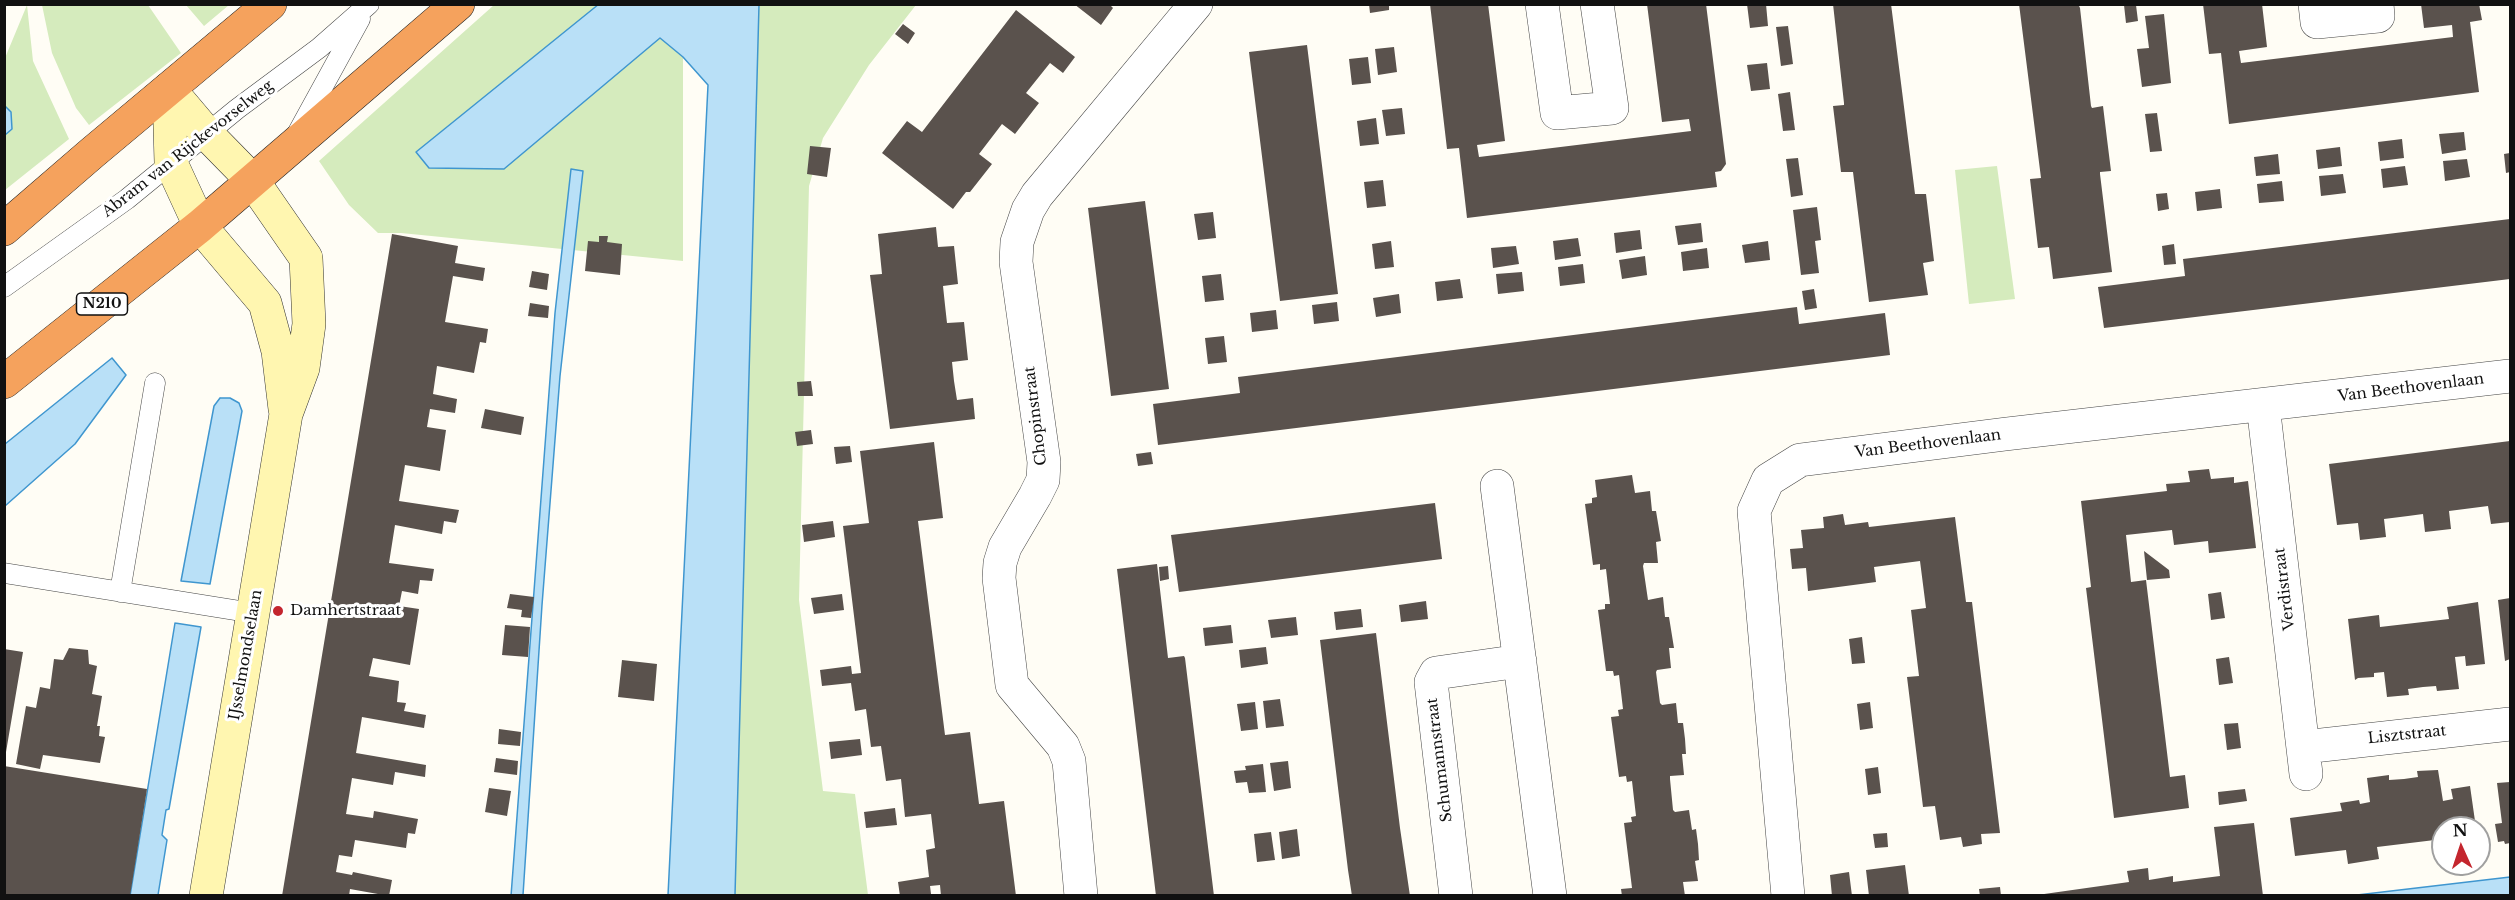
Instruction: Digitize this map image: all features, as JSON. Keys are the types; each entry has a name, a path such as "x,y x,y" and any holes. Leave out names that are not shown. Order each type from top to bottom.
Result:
{"highway":[{"path":"4,229 270,4"},
{"name":"Abram van Rijckevorselweg","path":"4,382 201,226 458,4"}],"street":[{"name":"Chopinstraat","path":"1081,896 1069,762 1063,746 1012,685 999,578 1000,563 1005,547 1043,480 1044,462 1016,262 1017,242 1028,210 1037,195 1196,4"},
{"path":"1542,4 1557,113 1612,108 1597,4"},
{"path":"2315,4 2317,22 2378,15 2377,4"},
{"name":"IJsselmondselaan","path":"170,89 207,134 252,180 306,258 309,324 303,368 286,414 206,896"},
{"name":"IJsselmondselaan","path":"170,89 171,163 201,226 265,303 278,351 286,414"},
{"name":"Van Beethovenlaan","path":"1788,896 1754,511 1768,480 1800,460 2511,376"},
{"name":"Verdistraat","path":"2263,405 2305,760"},
{"path":"1497,486 1550,896"},
{"name":"Schumannstraat","path":"1456,896 1431,682 1436,673 1520,661"},
{"name":"Lisztstraat","path":"2305,760 2511,724"}],"lane":[{"name":"Abram van Rijckevorselweg","path":"289,148 368,5"},
{"name":"Abram van Rijckevorselweg","path":"4,287 127,198 319,48 368,5"},
{"path":"120,592 155,383"},
{"path":"4,573 253,613"}],"green space":[{"path":"27,5 33,61 69,139 5,190 4,135 12,129 11,112 5,106 5,58"},
{"path":"42,5 148,5 181,53 89,125 76,108 52,53"},
{"path":"186,5 229,5 204,26"},
{"path":"494,5 599,5 416,152 429,168 624,66 660,38 683,57 683,261 401,233 378,233 349,205 319,161"},
{"path":"759,5 916,5 869,65 823,138 809,186 799,600 823,791 855,794 868,895 735,896"},
{"path":"1997,166 2015,299 1969,304 1955,170"}],"water":[{"path":"599,4 759,5 735,895 668,895 708,85 683,57 660,38 504,169 429,168 416,152"},
{"path":"5,106 11,112 12,129 5,135"},
{"path":"571,169 583,171 560,376 523,895 511,896 555,313"},
{"path":"112,358 126,375 75,444 5,506 5,444"},
{"path":"220,398 230,398 239,403 242,411 210,584 181,581 214,406"},
{"path":"175,623 201,627 169,809 166,810 162,835 167,840 158,895 130,896"},
{"path":"2510,877 2510,895 2357,895"}],"building":[{"path":"1074,4 1109,4 1113,8 1101,25"},
{"path":"1369,4 1389,4 1389,10 1370,13"},
{"path":"1430,4 1488,4 1505,141 1477,145 1479,157 1691,131 1689,119 1662,122 1647,4 1706,4 1726,164 1721,171 1715,172 1717,187 1467,218 1459,148 1447,149"},
{"path":"1747,4 1766,4 1768,26 1750,28"},
{"path":"1833,4 1891,4 1915,194 1926,194 1934,261 1923,263 1928,295 1869,302 1853,172 1841,172 1833,106 1844,105 1844,103"},
{"path":"2019,4 2078,4 2080,8 2091,106 2092,108 2103,106 2111,171 2100,172 2100,174 2112,272 2053,279 2049,247 2038,248 2030,179 2041,178"},
{"path":"2203,4 2262,4 2267,47 2239,51 2241,63 2453,37 2452,25 2424,28 2421,4 2479,4 2482,20 2470,22 2479,92 2229,124 2221,53 2209,54"},
{"path":"2124,5 2136,5 2138,21 2126,23"},
{"path":"1016,10 1075,57 1063,73 1050,63 1026,93 1039,103 1015,134 1002,124 979,154 992,164 953,209 882,153 907,121 922,132"},
{"path":"2164,14 2171,83 2142,87 2137,49 2149,48 2145,16"},
{"path":"903,24 915,33 908,44 895,34"},
{"path":"1788,26 1793,64 1781,66 1776,27"},
{"path":"1307,45 1338,294 1280,301 1249,52"},
{"path":"1394,47 1397,72 1378,75 1375,49"},
{"path":"1368,57 1371,83 1352,85 1349,59"},
{"path":"1767,63 1770,89 1751,91 1747,65"},
{"path":"1790,92 1795,130 1783,131 1778,94"},
{"path":"1402,108 1405,134 1386,136 1382,110"},
{"path":"2157,113 2162,151 2150,152 2145,114"},
{"path":"1376,118 1379,144 1360,146 1357,121"},
{"path":"2464,132 2466,150 2442,154 2439,134"},
{"path":"2402,139 2404,158 2380,161 2378,142"},
{"path":"810,146 831,148 827,177 807,174"},
{"path":"2340,147 2342,166 2318,169 2316,150"},
{"path":"2510,153 2510,172 2506,173 2504,154"},
{"path":"2278,154 2280,174 2256,176 2254,157"},
{"path":"1798,158 1803,195 1791,197 1786,159"},
{"path":"2467,159 2470,177 2445,181 2443,161"},
{"path":"2405,166 2408,185 2383,188 2381,169"},
{"path":"2343,174 2346,193 2321,196 2319,176"},
{"path":"1383,180 1386,206 1367,208 1364,182"},
{"path":"2282,181 2284,201 2259,203 2257,184"},
{"path":"2220,189 2222,208 2197,211 2195,192"},
{"path":"2167,193 2169,209 2158,211 2156,194"},
{"path":"1145,201 1169,389 1111,396 1088,208"},
{"path":"1817,207 1821,240 1815,241 1819,273 1801,275 1793,210"},
{"path":"1213,212 1216,238 1198,240 1194,214"},
{"path":"2510,219 2510,279 2104,328 2098,287 2185,276 2183,259"},
{"path":"1701,223 1703,242 1678,245 1675,226"},
{"path":"936,227 938,247 954,246 958,284 943,286 947,323 964,322 968,360 952,362 957,400 973,398 975,419 890,429 870,275 882,274 878,234"},
{"path":"1640,230 1642,249 1616,253 1614,233"},
{"path":"392,234 458,246 455,263 485,268 483,281 453,276 445,322 488,329 486,343 480,342 474,373 437,366 433,394 457,399 455,413 430,409 427,427 446,430 440,471 405,465 399,501 459,510 456,523 444,521 442,534 395,525 389,563 434,569 432,581 420,580 418,594 402,591 399,606 419,609 410,665 373,658 369,676 399,681 397,702 406,703 404,711 426,715 424,728 362,717 356,753 426,765 425,777 395,772 393,785 352,778 346,814 373,818 374,811 418,819 415,834 408,833 406,848 355,840 352,857 339,855 336,872 352,875 353,872 392,880 389,896 350,889 349,896 282,896"},
{"path":"599,236 608,236 607,242 622,244 620,275 585,271 588,241 599,242"},
{"path":"1578,238 1581,256 1555,260 1553,241"},
{"path":"1391,241 1394,267 1375,269 1372,244"},
{"path":"1768,241 1770,260 1745,263 1742,245"},
{"path":"2174,244 2176,264 2164,265 2162,246"},
{"path":"1516,246 1519,264 1493,268 1491,248"},
{"path":"1707,248 1709,268 1683,271 1681,252"},
{"path":"1645,256 1647,275 1622,279 1619,260"},
{"path":"1583,264 1585,283 1560,286 1558,267"},
{"path":"532,271 549,274 547,290 529,287"},
{"path":"1522,272 1524,291 1498,294 1496,274"},
{"path":"1221,274 1224,300 1205,302 1202,276"},
{"path":"1460,279 1463,298 1437,301 1435,282"},
{"path":"1814,289 1817,308 1805,310 1802,291"},
{"path":"1399,294 1401,313 1376,317 1373,298"},
{"path":"1337,302 1339,321 1314,324 1312,305"},
{"path":"530,303 549,306 548,318 528,316"},
{"path":"1797,307 1799,324 1885,313 1890,355 1158,445 1153,404 1240,393 1238,377"},
{"path":"1276,310 1278,329 1252,332 1250,313"},
{"path":"1224,336 1227,362 1208,364 1205,338"},
{"path":"811,381 813,396 798,396 797,382"},
{"path":"485,409 524,417 521,435 481,428"},
{"path":"811,430 813,444 797,446 795,432"},
{"path":"2510,441 2510,522 2491,524 2488,506 2449,511 2451,529 2425,532 2423,514 2384,519 2386,537 2360,540 2358,523 2337,525 2329,464"},
{"path":"934,442 943,518 918,521 945,735 970,732 979,804 1004,801 1016,896 941,896 940,885 930,886 931,894 900,896 898,882 929,877 926,850 935,848 931,814 905,817 901,779 886,781 881,746 871,747 866,709 855,711 851,683 822,686 820,670 851,666 852,674 861,673 843,526 869,523 860,451"},
{"path":"850,446 852,462 836,464 834,447"},
{"path":"1151,452 1153,464 1138,466 1136,454"},
{"path":"2209,469 2211,479 2234,477 2234,483 2248,481 2256,548 2209,553 2208,541 2174,545 2172,530 2126,535 2131,582 2146,580 2170,777 2185,775 2189,808 2114,818 2086,588 2091,587 2081,501 2167,491 2166,484 2190,482 2188,471"},
{"path":"1632,475 1635,493 1650,491 1652,511 1656,511 1661,541 1656,542 1658,563 1644,563 1643,566 1648,600 1663,597 1665,617 1669,617 1674,648 1669,648 1671,668 1656,672 1660,703 1662,705 1676,703 1678,723 1683,723 1686,754 1682,754 1684,775 1670,776 1673,810 1675,812 1689,810 1692,830 1696,829 1699,860 1695,861 1698,881 1683,882 1685,896 1622,896 1621,889 1632,888 1624,823 1632,822 1631,817 1636,816 1632,781 1627,782 1626,776 1619,777 1611,717 1619,716 1618,710 1623,709 1619,675 1614,676 1613,671 1606,671 1598,610 1605,609 1605,604 1610,604 1606,569 1600,570 1600,564 1593,565 1585,504 1592,503 1592,498 1597,497 1595,480"},
{"path":"1435,503 1442,559 1179,592 1171,535"},
{"path":"1843,514 1845,525 1868,522 1869,527 1955,517 1966,602 1972,602 2000,833 1981,834 1982,844 1963,847 1961,837 1940,840 1935,806 1923,807 1907,677 1919,676 1911,610 1926,608 1920,561 1874,567 1876,582 1808,591 1806,568 1792,569 1790,549 1803,548 1801,530 1824,528 1823,517"},
{"path":"833,521 835,537 804,542 802,525"},
{"path":"2144,551 2169,570 2170,578 2147,580"},
{"path":"1157,564 1168,658 1184,656 1185,658 1214,896 1156,896 1117,569"},
{"path":"1168,566 1169,579 1160,581 1159,567"},
{"path":"2221,592 2225,618 2211,620 2208,594"},
{"path":"510,594 534,597 531,618 521,617 522,610 507,608"},
{"path":"842,594 844,610 814,614 811,598"},
{"path":"2510,598 2510,659 2505,661 2498,600"},
{"path":"1426,601 1428,619 1401,622 1399,605"},
{"path":"2478,602 2485,664 2466,666 2465,656 2455,657 2459,689 2437,691 2436,686 2423,687 2408,689 2409,695 2387,697 2384,672 2374,673 2374,677 2355,680 2348,619 2379,615 2380,627 2449,619 2447,607"},
{"path":"1361,609 1363,627 1336,630 1334,612"},
{"path":"1296,617 1298,635 1271,638 1268,620"},
{"path":"505,625 530,627 528,657 502,655"},
{"path":"1231,625 1233,643 1205,646 1203,628"},
{"path":"1376,633 1410,896 1352,896 1348,870 1320,640"},
{"path":"1862,637 1865,663 1852,664 1849,639"},
{"path":"1266,647 1268,664 1241,668 1239,650"},
{"path":"69,648 88,650 89,664 97,666 92,694 102,696 97,726 100,726 99,736 105,737 100,763 43,755 40,769 16,764 26,706 36,708 40,687 50,689 54,659 63,660"},
{"path":"4,649 23,652 6,752 4,752"},
{"path":"2229,657 2233,683 2219,685 2216,659"},
{"path":"622,660 657,664 654,701 618,697"},
{"path":"1280,699 1284,726 1266,728 1263,701"},
{"path":"1255,702 1258,729 1241,731 1237,704"},
{"path":"1870,702 1873,728 1860,730 1857,704"},
{"path":"2238,723 2241,748 2227,750 2224,724"},
{"path":"499,729 521,732 520,746 498,744"},
{"path":"860,739 862,755 831,759 829,742"},
{"path":"496,758 518,761 517,775 494,772"},
{"path":"1288,761 1291,788 1274,791 1270,763"},
{"path":"1263,764 1266,792 1249,793 1247,782 1236,783 1234,771 1246,770 1245,766"},
{"path":"4,766 147,789 130,896 4,896"},
{"path":"1878,767 1881,793 1868,795 1865,769"},
{"path":"2438,770 2443,801 2453,799 2451,789 2470,786 2474,816 2431,816 2431,840 2377,847 2379,859 2348,864 2346,850 2295,856 2290,818 2342,811 2340,803 2359,800 2360,804 2370,802 2367,778 2389,775 2389,780 2404,779 2418,777 2417,771"},
{"path":"2510,782 2510,843 2505,844 2504,841 2498,842 2495,824 2502,823 2497,783"},
{"path":"489,788 511,791 507,816 485,812"},
{"path":"2245,789 2247,801 2219,805 2218,792"},
{"path":"895,808 897,825 866,828 864,812"},
{"path":"2254,823 2263,896 2030,896 2129,882 2127,871 2148,868 2149,880 2173,876 2173,882 2220,876 2214,827"},
{"path":"1297,829 1300,856 1282,859 1279,832"},
{"path":"1271,832 1275,860 1257,862 1254,834"},
{"path":"1887,833 1888,847 1875,848 1873,834"},
{"path":"1905,865 1909,896 1869,896 1866,870"},
{"path":"1849,872 1852,896 1832,896 1830,875"},
{"path":"2000,887 2001,896 1980,896 1979,889"}],"place":[{"name":"Damhertstraat","path":"278,611"}]}
